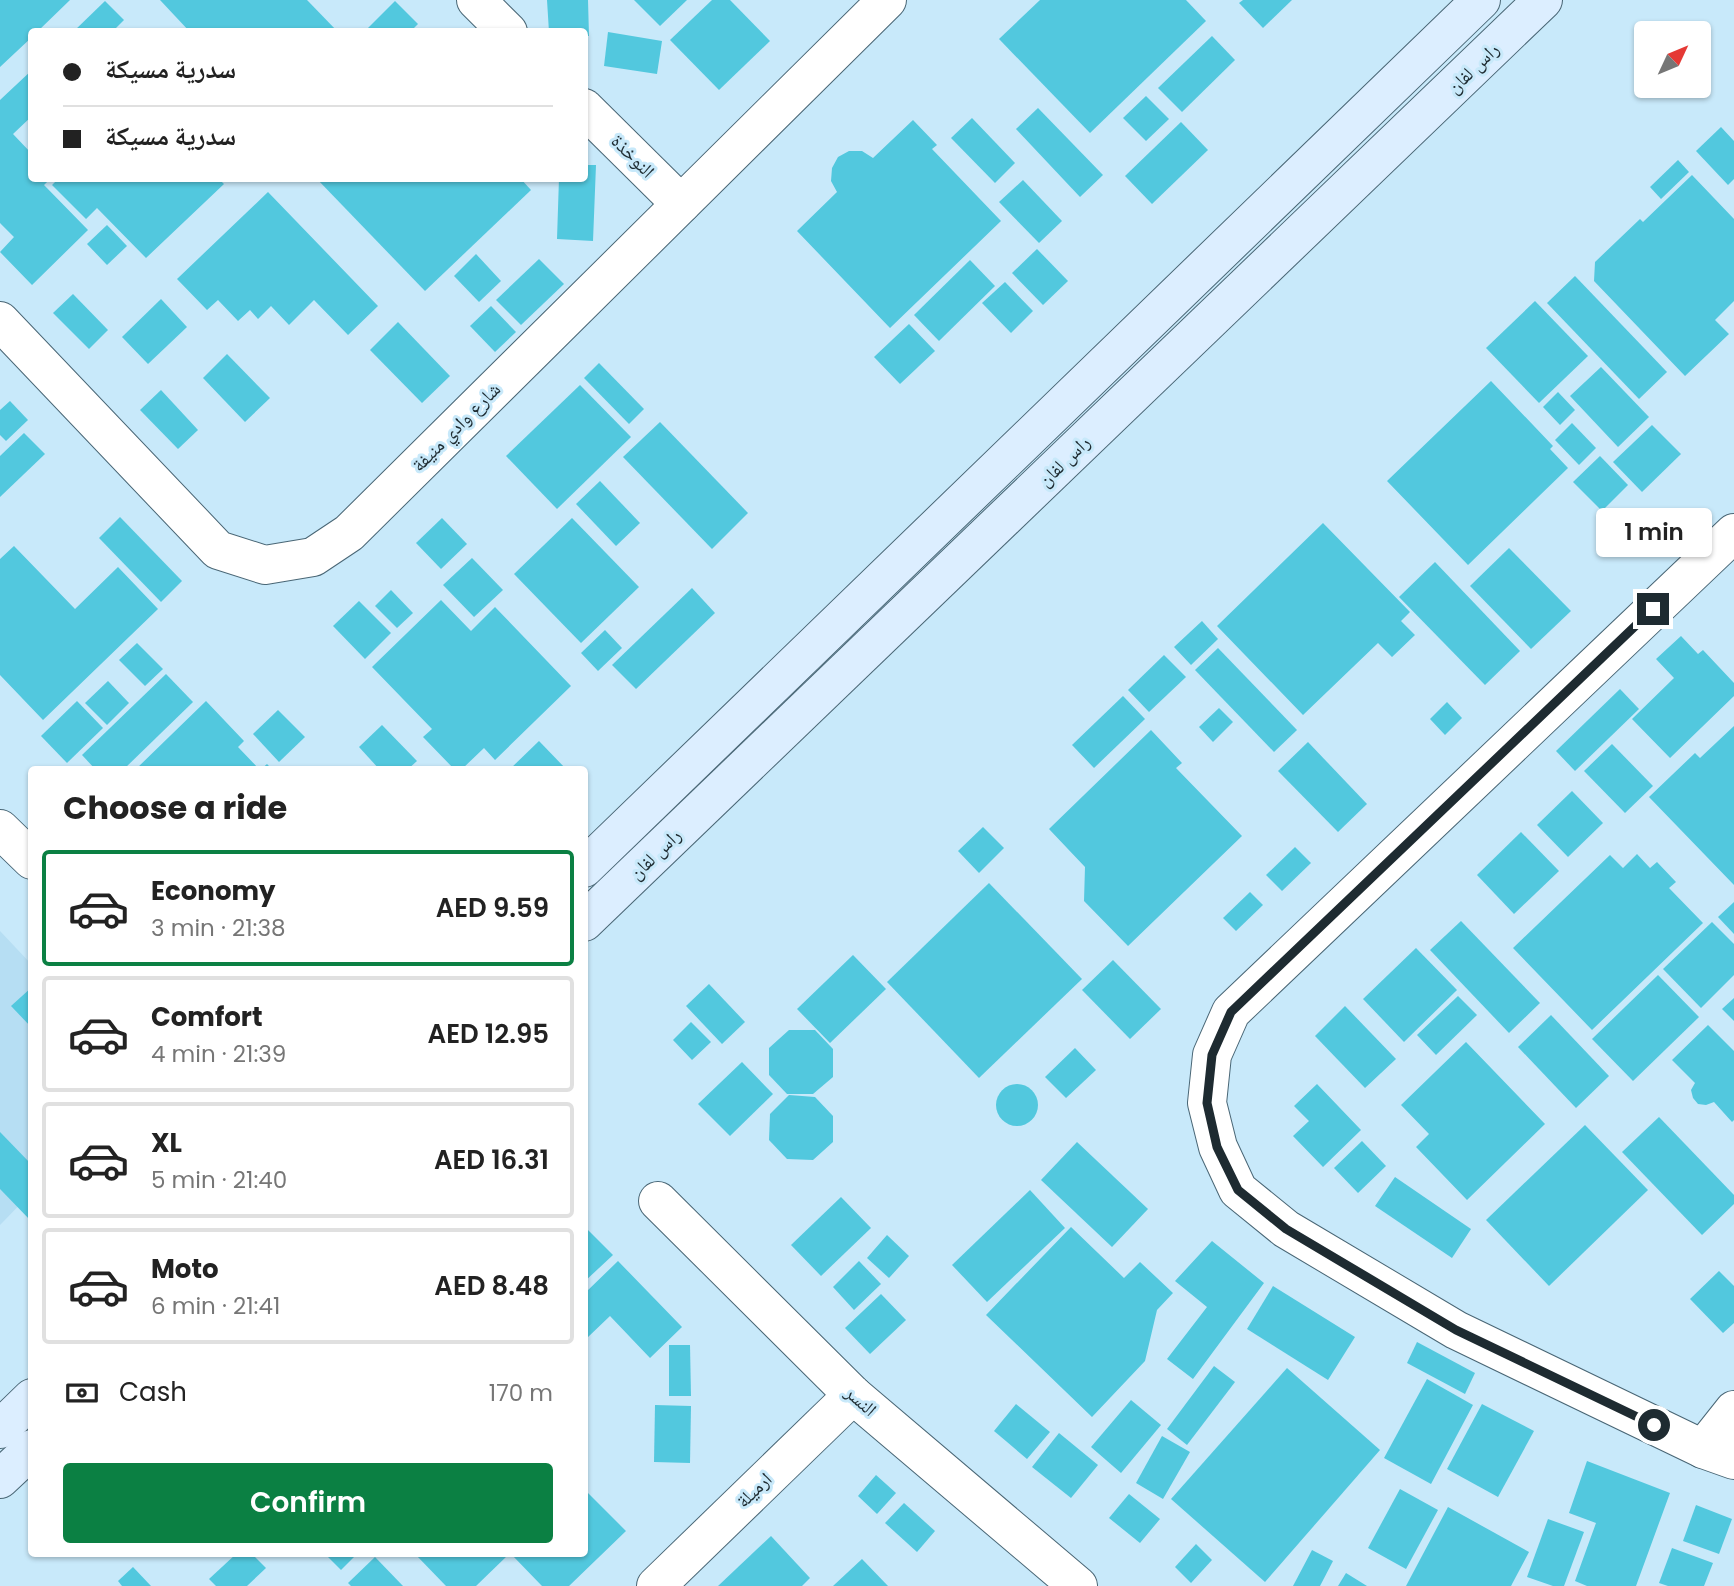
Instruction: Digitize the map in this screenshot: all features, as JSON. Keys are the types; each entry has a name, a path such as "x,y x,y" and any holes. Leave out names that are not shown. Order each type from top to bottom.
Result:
{"street":[{"path":"476,0 504,28"},
{"name":"شارع وادي منيفة","path":"0,321 218,550 265,565 313,557 349,533 887,0"},
{"name":"راس لفان","path":"588,864 1480,0"},
{"name":"راس لفان","path":"588,918 1543,0"},
{"name":"النوخذة","path":"588,112 681,204"},
{"path":"1734,533 1231,1012 1212,1055 1207,1103 1217,1147 1238,1190 1286,1229 1456,1330 1719,1455 1734,1410"},
{"path":"0,830 28,856"},
{"name":"النسر","path":"658,1201 853,1395 1078,1586"},
{"name":"ارميلة","path":"656,1586 853,1395"},
{"path":"0,1429 28,1402"},
{"path":"0,1479 28,1453"}],"shaded area":[{"path":"0,931 28,961 28,1196 0,1225"}],"building":[{"path":"0,0 70,0 41,28 28,28 28,41 0,67"},
{"path":"160,0 307,0 334,28 186,28"},
{"path":"547,0 588,0 589,36 588,28 549,28"},
{"path":"634,0 687,0 660,26"},
{"path":"712,0 730,0 770,41 719,90 670,40"},
{"path":"1040,0 1186,0 1206,21 1090,133 999,39"},
{"path":"1243,0 1292,0 1263,28 1239,3"},
{"path":"105,1 124,20 116,28 77,28"},
{"path":"395,1 418,24 414,28 368,28"},
{"path":"608,32 662,41 657,74 604,66"},
{"path":"1212,36 1235,60 1182,112 1158,88"},
{"path":"28,74 28,120 13,134 28,150 28,182 47,182 44,185 88,230 32,285 0,252 14,237 0,223 0,100"},
{"path":"1146,96 1169,119 1146,141 1123,118"},
{"path":"1038,108 1103,175 1080,197 1016,129"},
{"path":"972,118 1015,163 995,183 951,138"},
{"path":"913,120 937,145 932,149 1001,221 890,328 797,231 837,192 831,181 832,168 838,157 849,151 862,151 873,158"},
{"path":"1181,122 1208,150 1152,204 1125,176"},
{"path":"1721,127 1734,141 1734,179 1728,185 1696,151"},
{"path":"1678,160 1689,172 1661,199 1650,187"},
{"path":"588,165 596,165 593,241 557,239 559,182 588,182"},
{"path":"1692,175 1734,219 1734,301 1715,320 1729,334 1685,376 1594,281 1595,262 1640,219 1643,222"},
{"path":"1023,180 1062,221 1039,243 999,202"},
{"path":"55,182 224,184 146,258 97,208 86,219 52,185"},
{"path":"320,182 524,182 531,190 425,291"},
{"path":"268,192 378,306 348,335 314,300 289,325 271,306 258,319 250,310 238,321 218,300 207,310 177,279"},
{"path":"107,225 127,246 107,265 87,244"},
{"path":"1037,249 1068,281 1043,305 1012,273"},
{"path":"476,254 501,281 479,302 454,276"},
{"path":"539,259 564,284 521,325 496,300"},
{"path":"970,260 995,286 939,341 914,315"},
{"path":"1575,276 1667,372 1639,399 1547,303"},
{"path":"1005,282 1033,311 1011,333 982,303"},
{"path":"73,294 108,330 89,349 53,313"},
{"path":"161,299 187,327 148,364 122,337"},
{"path":"1535,301 1588,356 1539,403 1486,348"},
{"path":"491,306 516,332 495,352 470,326"},
{"path":"398,322 450,376 422,403 370,350"},
{"path":"909,324 935,351 900,384 874,357"},
{"path":"227,354 270,398 245,422 203,378"},
{"path":"599,363 644,409 629,424 584,378"},
{"path":"1601,367 1649,417 1618,447 1570,396"},
{"path":"1491,381 1553,446 1550,449 1568,468 1468,565 1387,481"},
{"path":"580,385 631,437 557,509 506,456"},
{"path":"161,390 198,430 178,449 140,410"},
{"path":"1558,392 1575,410 1560,425 1543,407"},
{"path":"10,401 28,420 6,441 0,435 0,410"},
{"path":"660,422 748,513 712,549 623,457"},
{"path":"1572,423 1596,448 1579,465 1555,440"},
{"path":"1652,425 1681,454 1642,492 1613,462"},
{"path":"24,433 45,454 0,497 0,456"},
{"path":"1600,456 1628,485 1602,511 1573,482"},
{"path":"600,481 640,523 616,546 576,504"},
{"path":"120,517 182,581 161,602 99,538"},
{"path":"442,518 467,544 441,569 416,543"},
{"path":"572,518 639,587 581,643 514,574"},
{"path":"1323,523 1410,612 1401,621 1415,635 1392,657 1378,643 1303,715 1217,626"},
{"path":"14,546 75,609 118,567 158,609 43,720 0,675 0,559"},
{"path":"1509,548 1571,611 1531,649 1470,586"},
{"path":"472,558 503,590 474,617 443,585"},
{"path":"1435,562 1520,651 1485,685 1399,597"},
{"path":"692,588 715,613 636,689 612,665"},
{"path":"391,590 413,613 397,628 375,606"},
{"path":"441,600 471,631 495,607 571,686 495,760 484,748 465,766 451,766 423,737 432,729 372,667"},
{"path":"359,601 391,633 365,659 333,626"},
{"path":"1202,621 1218,639 1191,665 1174,647"},
{"path":"605,630 622,648 598,671 581,653"},
{"path":"1681,636 1698,654 1703,650 1734,683 1734,696 1670,758 1632,719 1674,678 1656,659"},
{"path":"137,643 163,669 145,686 119,660"},
{"path":"1218,648 1297,730 1274,752 1195,670"},
{"path":"1164,655 1186,677 1149,712 1128,690"},
{"path":"166,674 193,702 127,766 92,766 82,755"},
{"path":"108,681 129,703 107,725 85,703"},
{"path":"1620,689 1639,709 1575,771 1556,751"},
{"path":"1123,696 1145,719 1094,768 1072,745"},
{"path":"77,701 103,728 67,763 41,736"},
{"path":"206,701 244,741 238,747 256,766 139,766"},
{"path":"1447,702 1462,718 1445,735 1430,719"},
{"path":"1219,708 1233,722 1213,742 1199,727"},
{"path":"278,710 305,737 279,762 253,734"},
{"path":"382,725 417,761 411,766 376,766 359,747"},
{"path":"1734,726 1734,885 1649,797 1695,753 1700,758"},
{"path":"1151,730 1182,763 1176,768 1242,836 1128,946 1084,901 1085,867 1049,829"},
{"path":"539,741 563,766 513,766"},
{"path":"1308,742 1367,804 1338,832 1278,771"},
{"path":"1612,744 1653,786 1625,813 1584,771"},
{"path":"1572,791 1603,823 1568,857 1537,825"},
{"path":"983,827 1004,848 979,873 958,851"},
{"path":"1521,832 1559,871 1514,914 1477,875"},
{"path":"1295,847 1311,863 1282,891 1266,875"},
{"path":"1637,854 1650,868 1657,862 1676,882 1669,888 1703,923 1592,1030 1513,948 1610,855 1623,868"},
{"path":"989,883 1082,979 979,1078 887,982"},
{"path":"1250,892 1263,905 1236,931 1223,918"},
{"path":"1734,902 1734,934 1718,917"},
{"path":"1461,921 1540,1003 1509,1033 1430,950"},
{"path":"1712,922 1734,944 1734,975 1701,1008 1663,969"},
{"path":"1416,948 1457,990 1404,1042 1363,999"},
{"path":"853,955 886,989 830,1043 797,1009"},
{"path":"1113,960 1161,1009 1130,1039 1082,990"},
{"path":"1658,975 1699,1017 1633,1081 1592,1039"},
{"path":"709,984 745,1022 722,1044 686,1006"},
{"path":"28,991 28,1024 11,1006"},
{"path":"1458,996 1477,1015 1436,1055 1417,1035"},
{"path":"1734,998 1734,1021 1722,1009"},
{"path":"1345,1006 1396,1059 1365,1088 1315,1036"},
{"path":"1551,1015 1609,1076 1576,1108 1518,1047"},
{"path":"691,1022 711,1042 692,1060 673,1040"},
{"path":"1708,1025 1734,1051 1732,1122 1714,1102 1698,1104 1691,1090 1695,1083 1672,1060"},
{"path":"789,1030 815,1030 833,1049 833,1077 813,1094 787,1094 769,1075 769,1048"},
{"path":"1466,1042 1545,1124 1467,1200 1416,1147 1429,1134 1401,1105"},
{"path":"1075,1048 1096,1070 1066,1098 1045,1077"},
{"path":"742,1062 773,1094 730,1136 698,1104"},
{"path":"1017,1084 1032,1090 1038,1105 1032,1120 1017,1126 1002,1120 996,1105 1002,1090"},
{"path":"1317,1084 1361,1130 1323,1167 1293,1136 1309,1121 1294,1106"},
{"path":"789,1095 815,1097 833,1116 833,1142 813,1160 787,1159 769,1140 770,1114"},
{"path":"1659,1117 1734,1195 1734,1204 1702,1235 1622,1152"},
{"path":"1585,1125 1648,1190 1549,1286 1486,1220"},
{"path":"0,1132 28,1161 28,1218 0,1189"},
{"path":"1362,1141 1386,1166 1358,1193 1334,1168"},
{"path":"1077,1142 1148,1209 1112,1247 1041,1180"},
{"path":"1395,1177 1471,1229 1452,1258 1375,1206"},
{"path":"1030,1190 1065,1228 987,1302 952,1265"},
{"path":"841,1197 871,1228 821,1276 791,1245"},
{"path":"1071,1227 1124,1278 1140,1262 1173,1293 1157,1310 1145,1361 1092,1417 986,1315"},
{"path":"588,1230 613,1255 588,1278"},
{"path":"887,1235 909,1256 889,1278 867,1258"},
{"path":"1212,1241 1264,1283 1193,1379 1167,1359 1207,1307 1175,1281"},
{"path":"618,1261 682,1327 650,1358 610,1316 588,1337 588,1290"},
{"path":"859,1261 881,1284 854,1310 833,1287"},
{"path":"1719,1271 1734,1286 1734,1323 1723,1333 1690,1299"},
{"path":"1273,1286 1355,1337 1328,1380 1247,1329"},
{"path":"881,1294 906,1320 870,1354 845,1328"},
{"path":"1417,1342 1475,1373 1465,1394 1407,1363"},
{"path":"669,1345 690,1345 691,1396 669,1396"},
{"path":"1214,1366 1235,1382 1187,1445 1167,1429"},
{"path":"1287,1368 1380,1450 1265,1582 1171,1499"},
{"path":"1427,1379 1473,1405 1431,1484 1384,1458"},
{"path":"1131,1400 1161,1425 1121,1473 1091,1447"},
{"path":"1016,1404 1050,1432 1027,1459 994,1431"},
{"path":"1482,1404 1534,1431 1498,1497 1447,1469"},
{"path":"655,1405 691,1406 690,1463 654,1462"},
{"path":"1059,1433 1098,1465 1071,1498 1032,1467"},
{"path":"1162,1436 1190,1452 1163,1499 1136,1483"},
{"path":"1587,1461 1670,1493 1636,1586 1587,1586 1575,1581 1596,1523 1569,1513"},
{"path":"876,1475 896,1493 877,1514 858,1496"},
{"path":"1400,1489 1438,1510 1406,1569 1368,1548"},
{"path":"588,1493 626,1531 569,1586 542,1586 514,1557 588,1557"},
{"path":"1129,1494 1160,1519 1140,1543 1109,1518"},
{"path":"904,1503 935,1531 917,1552 885,1523"},
{"path":"1696,1505 1732,1519 1719,1554 1683,1541"},
{"path":"1448,1507 1529,1552 1511,1586 1406,1586"},
{"path":"1548,1519 1584,1532 1564,1586 1553,1586 1527,1577"},
{"path":"771,1536 810,1578 802,1586 718,1586"},
{"path":"1196,1544 1212,1560 1191,1583 1175,1567"},
{"path":"1672,1548 1713,1563 1704,1586 1668,1586 1659,1583"},
{"path":"1312,1550 1333,1561 1320,1586 1293,1586"},
{"path":"233,1557 255,1557 266,1568 247,1586 216,1586 209,1579"},
{"path":"328,1557 354,1557 341,1570"},
{"path":"375,1557 403,1586 351,1586 348,1583"},
{"path":"418,1557 506,1557 476,1586 446,1586"},
{"path":"862,1559 888,1586 833,1586"},
{"path":"133,1567 151,1586 122,1586 118,1581"},
{"path":"1346,1573 1367,1586 1338,1586"}],"route":[{"path":"1653,609 1231,1012 1212,1055 1207,1103 1217,1147 1238,1190 1286,1229 1456,1330 1654,1425"}]}
